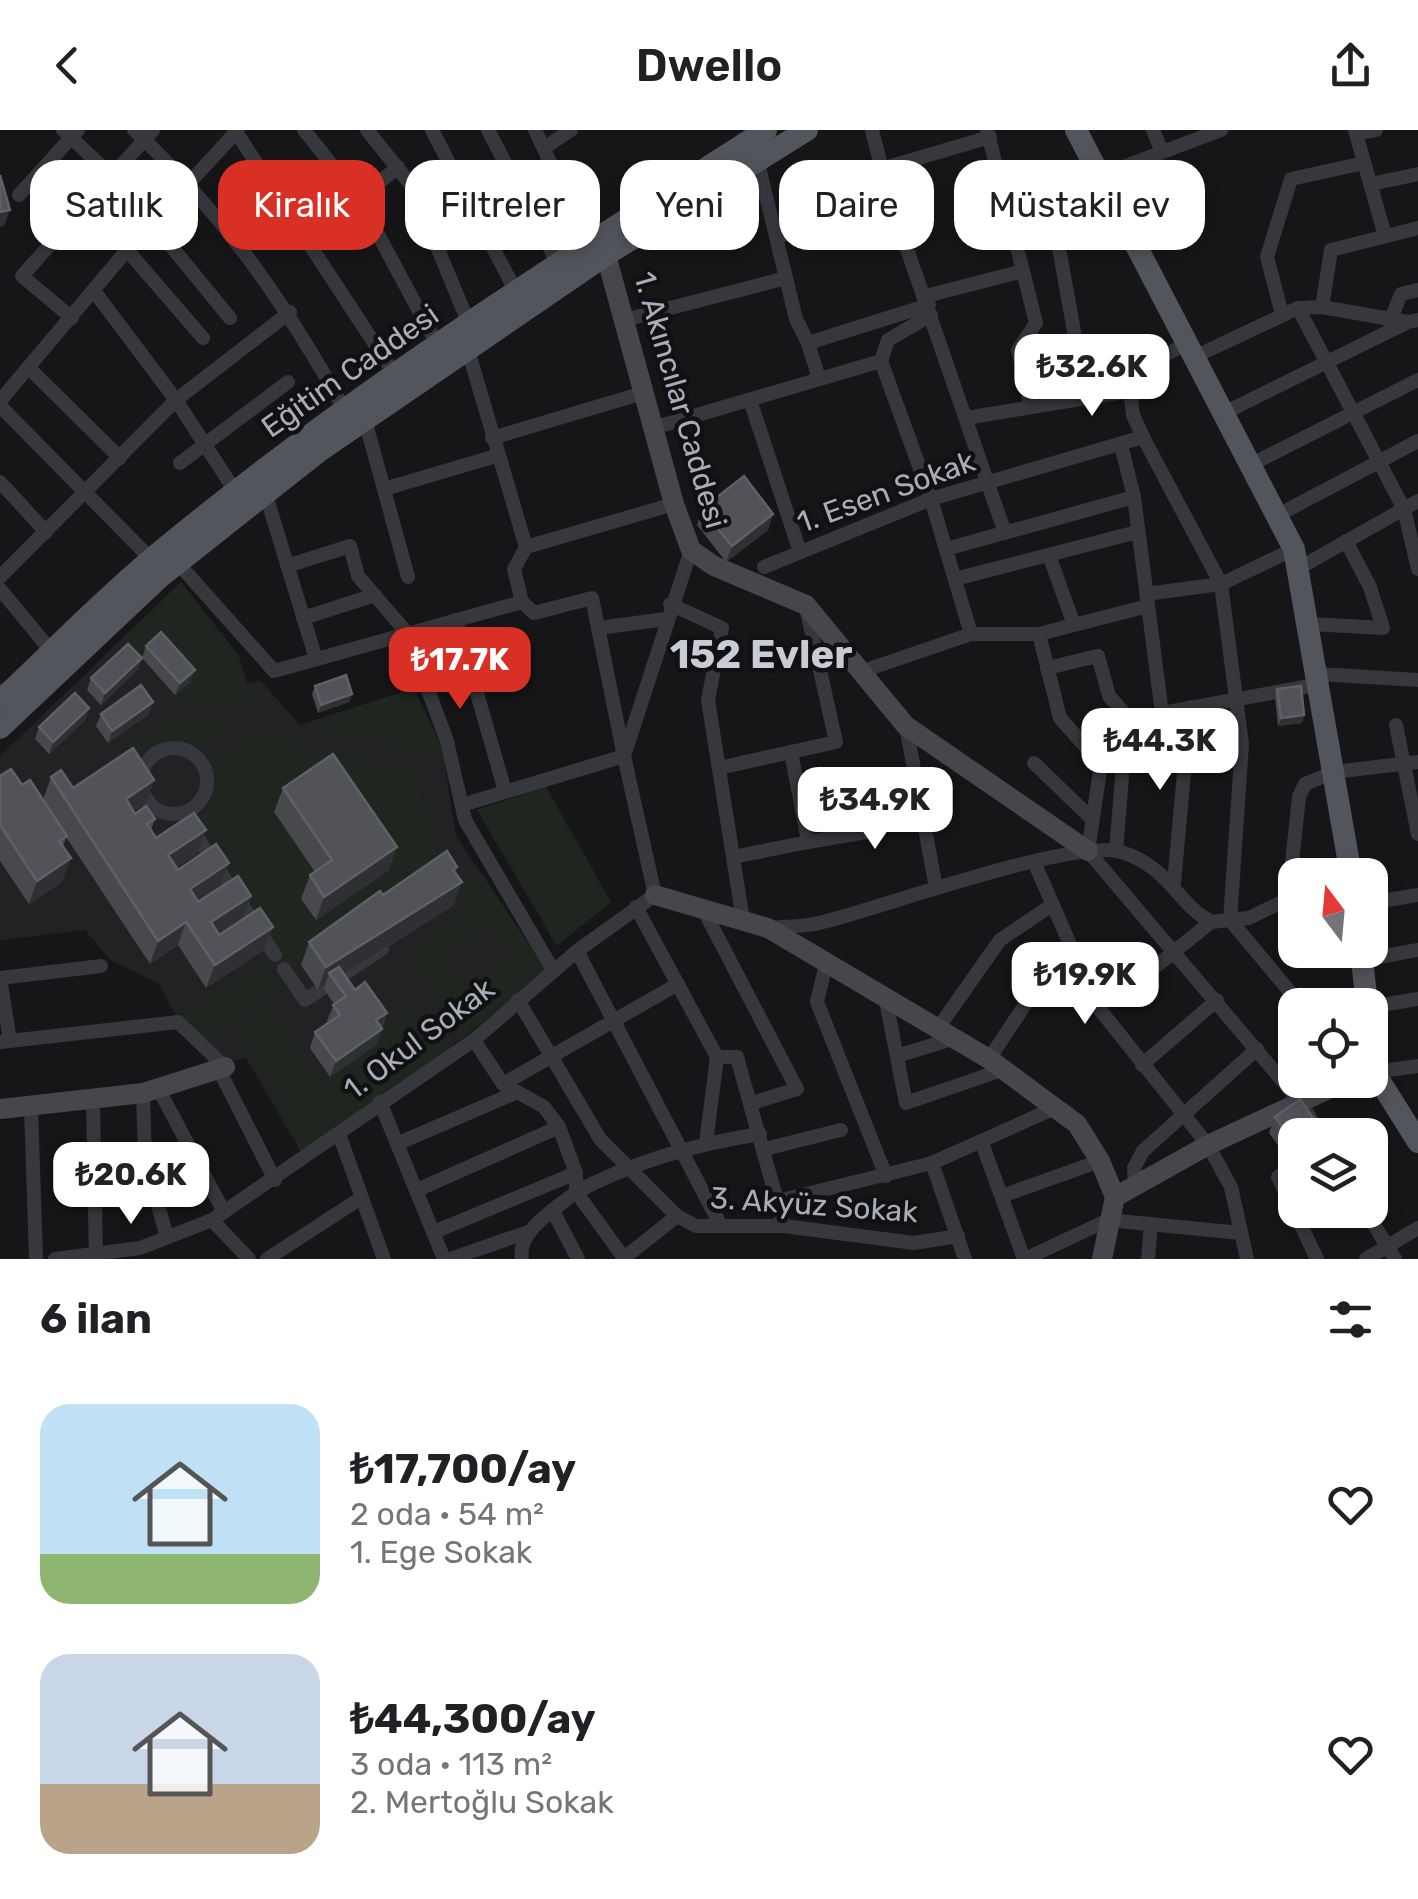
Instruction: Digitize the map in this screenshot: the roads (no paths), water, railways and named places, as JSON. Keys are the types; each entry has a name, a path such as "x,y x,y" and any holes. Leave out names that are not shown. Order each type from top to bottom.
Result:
{"main road":[{"name":"Eğitim Caddesi","path":"600,247 766,130"},
{"name":"Eğitim Caddesi","path":"759,161 807,130"},
{"path":"1076,130 1091,160"},
{"name":"Eğitim Caddesi","path":"0,728 177,562 265,492 396,375 558,264 594,250"},
{"name":"Eğitim Caddesi","path":"0,701 151,559 236,491 354,414 468,350 596,250"},
{"path":"1136,250 1278,515 1297,558 1347,858"},
{"path":"1388,1095 1415,1131"}],"street":[{"path":"304,130 328,160"},
{"path":"367,130 412,186 469,324"},
{"path":"432,130 516,292"},
{"path":"488,130 558,264"},
{"path":"535,130 550,160"},
{"path":"544,148 571,130"},
{"path":"872,130 879,160"},
{"path":"1153,130 1162,152"},
{"path":"1141,160 1221,130"},
{"path":"1376,130 1356,132 1385,236"},
{"path":"198,171 237,131 256,160"},
{"path":"19,195 71,133 97,160"},
{"path":"124,160 143,133 168,160"},
{"path":"911,160 988,134 996,160"},
{"path":"1282,314 1267,257 1291,179 1364,163"},
{"path":"759,166 796,319 819,379"},
{"path":"385,177 398,167"},
{"path":"1371,184 1418,174"},
{"path":"198,194 290,312 354,414 384,489 408,577"},
{"path":"1322,306 1331,250 1418,228"},
{"path":"385,247 438,346"},
{"path":"46,250 22,276 72,318"},
{"path":"151,559 0,404 127,250 203,338"},
{"path":"174,250 230,318"},
{"path":"315,250 396,375"},
{"name":"1. Akıncılar Caddesi","path":"597,250 624,320 674,504 691,550 714,566 806,605 906,726 1088,851"},
{"path":"909,250 1005,532"},
{"path":"1019,250 1036,323 1018,350 1031,407"},
{"path":"1059,250 1086,398"},
{"path":"808,343 1024,271"},
{"path":"624,320 786,278"},
{"path":"1391,318 1402,294 1418,290"},
{"path":"94,291 176,400 236,491"},
{"path":"929,305 888,340 881,361 972,634"},
{"path":"1287,988 1230,920 1242,744 1222,584 1143,437 1133,415 1130,391 1135,370 1298,308 1322,306 1413,321"},
{"path":"1298,308 1379,460 1411,505 1418,569"},
{"path":"3,567 46,532 176,400 290,312"},
{"path":"1222,414 1326,360 1413,321"},
{"path":"468,350 526,548"},
{"path":"653,428 881,361"},
{"path":"30,369 120,458"},
{"path":"1250,465 1418,380"},
{"path":"180,463 288,382"},
{"path":"966,418 1130,391"},
{"path":"492,438 644,392"},
{"path":"750,400 800,552"},
{"name":"1. Esen Sokak","path":"764,567 930,499 1143,437"},
{"path":"1278,515 1418,440"},
{"path":"1121,445 1134,496 1162,713"},
{"path":"384,489 496,456"},
{"path":"0,482 46,532"},
{"path":"265,492 316,659"},
{"path":"946,549 1134,496"},
{"path":"674,504 526,548 514,569 522,602 534,613 592,598 655,895 768,928 996,1065 1077,1124 1100,1161 1114,1197 1102,1259"},
{"path":"863,672 972,634 1039,634 1147,600 1222,584 1346,542 1411,505"},
{"path":"955,579 1138,532"},
{"path":"1310,624 1383,628 1370,587 1346,542"},
{"path":"288,566 350,546 358,576 408,633 447,741 466,820 553,970"},
{"path":"624,756 668,611 691,550"},
{"path":"1049,555 1074,625"},
{"path":"177,562 274,671 522,602"},
{"path":"0,589 52,652"},
{"path":"303,618 375,596"},
{"path":"718,768 836,742 806,605"},
{"path":"598,628 668,611 722,628 708,700 743,920"},
{"path":"456,620 505,792"},
{"path":"1039,634 1060,718 1101,764"},
{"path":"1048,668 1098,656 1109,696 1139,730"},
{"path":"1310,1118 1217,1000 1088,851 1101,764 1125,740 1162,713 1319,679 1418,680"},
{"path":"1174,884 1190,708"},
{"path":"1396,725 1410,763 1417,829"},
{"path":"906,726 936,888"},
{"path":"1116,850 1125,740"},
{"path":"171,748 200,760 207,781 200,802 181,813 170,814 151,805 142,786 145,766 171,748"},
{"path":"791,752 808,842"},
{"path":"462,804 624,756"},
{"path":"1034,763 1092,819"},
{"path":"1295,858 1299,797 1305,784 1334,772 1410,763"},
{"path":"802,809 916,786"},
{"path":"732,857 866,832 860,798"},
{"path":"181,813 274,955"},
{"path":"768,928 820,923 936,888 1088,851 1116,850 1158,870 1210,922"},
{"path":"1035,864 1097,1006 1180,1116 1208,1145 1232,1187 1247,1259"},
{"path":"1388,900 1418,894"},
{"name":"1. Okul Sokak","path":"55,1259 96,1257 140,1248 218,1216 474,1040 553,970 655,895"},
{"path":"897,1056 944,1035 1000,940 1052,905"},
{"path":"636,907 716,1056 706,1143"},
{"path":"701,907 798,1089 752,1103"},
{"path":"1129,988 1210,922 1249,918 1278,907"},
{"path":"284,969 305,1000 382,949"},
{"path":"1388,953 1418,950"},
{"path":"577,951 721,1226"},
{"path":"826,964 818,1002 886,1176"},
{"path":"886,1002 906,1104 996,1065 1038,985 1078,964"},
{"path":"101,966 0,978 5,1041 178,1022 222,1069 274,1180"},
{"path":"399,1143 509,1088 554,1056 678,984"},
{"path":"1388,1003 1418,999"},
{"name":"3. Akyüz Sokak","path":"518,1000 600,1139 676,1216 696,1226 784,1226 914,1243 958,1236"},
{"path":"1142,1065 1217,1000"},
{"path":"474,1040 509,1088 544,1107 560,1128 576,1173 576,1192 624,1258 676,1216"},
{"path":"1134,1183 1139,1156 1257,1049"},
{"path":"716,1056 738,1056 784,1226"},
{"path":"1388,1071 1418,1066"},
{"path":"0,1110 151,1092 222,1069"},
{"path":"151,1092 218,1216 249,1259"},
{"path":"151,1092 145,1160 167,1237"},
{"path":"1114,1197 1208,1145 1313,1098"},
{"path":"94,1101 96,1257"},
{"path":"380,1102 447,1259 528,1232 576,1192 628,1167 706,1143 760,1134"},
{"path":"31,1107 36,1259"},
{"path":"778,1201 932,1163 982,1144 1055,1108"},
{"path":"418,1190 560,1128"},
{"path":"765,1149 841,1130"},
{"path":"339,1134 382,1258"},
{"path":"982,1144 1025,1259 1108,1220 1241,1233"},
{"path":"1002,1196 1100,1161"},
{"path":"932,1163 965,1259"},
{"path":"434,1232 576,1173"},
{"path":"267,1259 361,1198"},
{"path":"552,1211 578,1259"},
{"path":"1148,1259 1150,1224"},
{"path":"1303,1228 1318,1259"},
{"path":"1376,1228 1391,1253"},
{"path":"1366,1259 1391,1253 1418,1228"},
{"path":"522,1259 520,1252 528,1232"},
{"path":"140,1248 152,1259"}],"district":[{"name":"152 Evler","path":"761,654"}]}
